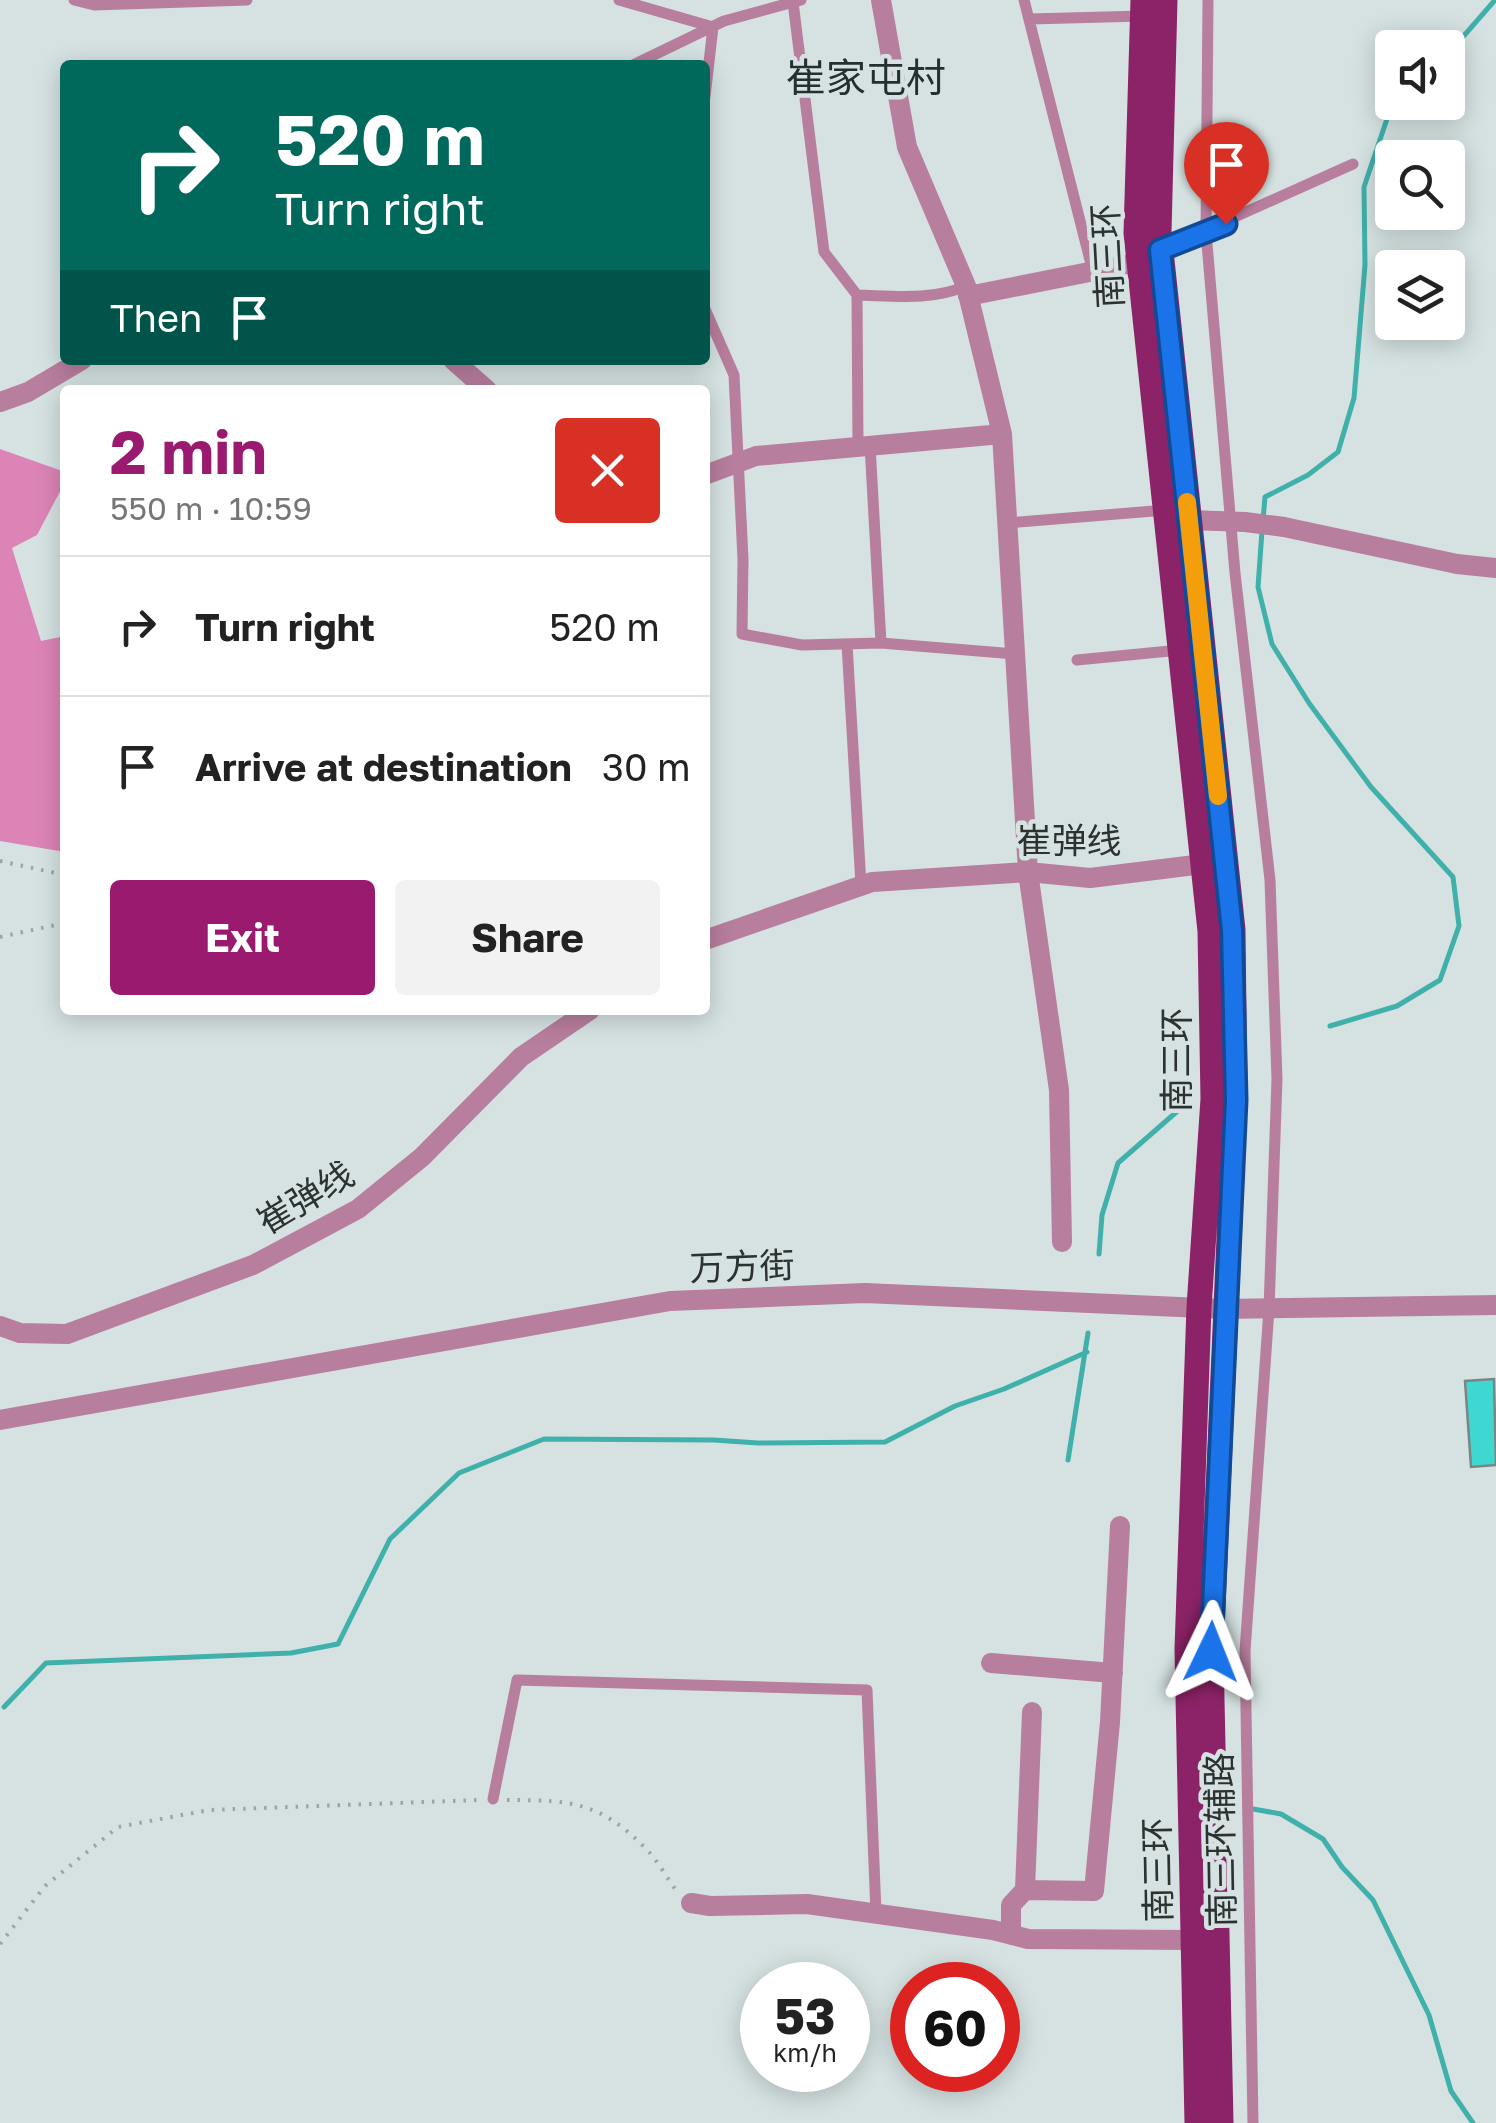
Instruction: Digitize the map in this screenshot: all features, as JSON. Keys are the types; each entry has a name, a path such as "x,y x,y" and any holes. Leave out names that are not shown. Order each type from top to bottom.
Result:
{"main road":[{"name":"南三环","path":"1165,0 1150,256 1178,515 1232,930 1236,1100 1212,1308 1188,1649 1197,2123"},
{"name":"南三环","path":"1143,8 1136,233 1150,256"},
{"name":"南三环","path":"1178,515 1180,650 1210,931 1211,1652 1221,2123"}],"street":[{"path":"880,0 907,147 967,291 1002,434 1028,872 1059,1090 1062,1242"},
{"path":"967,291 1092,272 1150,256"},
{"path":"0,402 28,392 74,365"},
{"path":"459,365 481,385"},
{"path":"710,473 756,456 1002,434"},
{"path":"1178,515 1284,527 1458,564 1496,568"},
{"name":"崔弹线","path":"710,938 872,882 1028,872 1090,878 1203,864"},
{"name":"崔弹线","path":"0,1326 20,1333 67,1334 253,1265 358,1209 422,1156 521,1057 583,1015"},
{"name":"万方街","path":"0,1420 670,1302 865,1293 1212,1308 1496,1305"},
{"path":"1025,1890 1094,1891 1120,1526"},
{"path":"992,1662 1112,1673"},
{"path":"1011,1935 1011,1905 1025,1890 1032,1712"},
{"path":"691,1903 807,1904 1028,1939 1193,1940"}],"lane":[{"path":"74,0 94,6 247,0"},
{"path":"619,0 713,27"},
{"path":"1024,0 1092,272"},
{"name":"南三环辅路","path":"1208,0 1206,232 1238,521 1270,880 1277,1079 1269,1309 1245,1652 1253,2123"},
{"path":"644,60 713,27 797,1 824,252 857,295 880,643"},
{"path":"1030,19 1143,8"},
{"path":"709,60 713,27"},
{"path":"1150,256 1352,164"},
{"path":"857,295 919,297 967,291"},
{"path":"710,320 734,375 743,559 742,634 802,645 880,643 1015,654"},
{"path":"1008,523 1178,515"},
{"path":"848,644 861,885"},
{"path":"1076,660 1180,650"},
{"path":"493,1800 517,1680 867,1690 876,1914"}],"path":[{"path":"0,861 60,874"},
{"path":"0,937 60,924"},
{"path":"0,1944 44,1886 118,1827 209,1810 563,1800 609,1816 650,1853 674,1888 691,1903"}],"shaded area":[{"path":"0,449 60,470 60,491 37,535 12,548 41,641 60,637 60,851 0,841"}],"building":[{"path":"1494,1379 1496,1465 1471,1467 1465,1381"}],"waterway":[{"path":"1465,34 1495,0"},
{"path":"1263,520 1265,497 1308,475 1338,452 1354,398 1365,265 1364,187 1387,120"},
{"path":"1262,531 1258,587 1272,644 1309,703 1371,787 1453,877 1459,926 1440,980 1397,1006 1330,1026"},
{"path":"1099,1254 1102,1215 1118,1163 1181,1108"},
{"path":"1068,1460 1088,1333"},
{"path":"4,1707 46,1663 291,1653 338,1644 390,1539 459,1473 544,1439 885,1442 955,1406 1087,1352"},
{"path":"1253,1809 1281,1814 1323,1839 1342,1867 1373,1900 1429,2015 1451,2091 1473,2123"}],"slow traffic":[{"path":"1187,502 1218,796"}],"district":[{"name":"崔家屯村","path":"866,77"}],"route":[{"path":"1211,1652 1236,1100 1232,930 1160,250 1226,224"}]}
